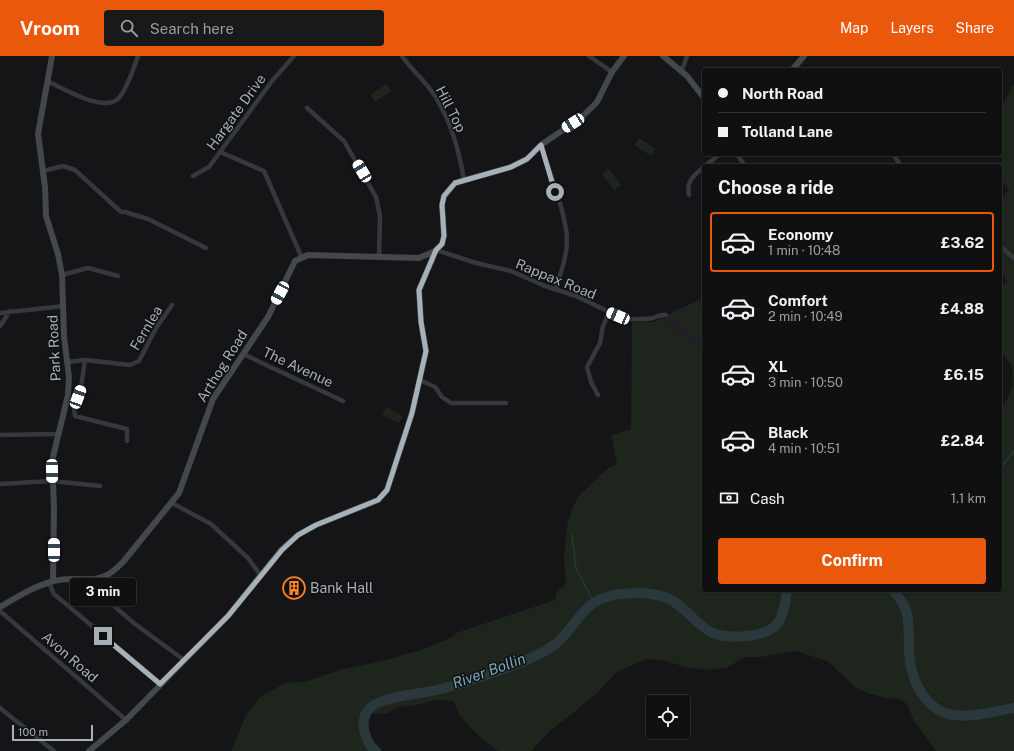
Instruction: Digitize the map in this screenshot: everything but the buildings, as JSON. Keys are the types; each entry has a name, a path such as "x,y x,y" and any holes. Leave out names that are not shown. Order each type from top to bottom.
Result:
{"street":[{"name":"Park Road","path":"51,582 54,506 52,461 57,434 68,395 68,362 64,336 62,275 58,254 46,216 43,171 38,134 52,56"},
{"path":"47,81 94,102 107,105 118,99 126,86 138,56"},
{"name":"Hargate Drive","path":"193,176 209,167 272,81 294,56"},
{"name":"Hill Top","path":"402,56 430,90 446,120 459,152 464,180"},
{"path":"588,56 612,72"},
{"path":"220,152 264,171 301,256 419,258 436,250 442,244 444,236 442,205 444,196 455,183 511,167 527,159 541,145 582,117 596,102 612,72 624,56"},
{"path":"664,56 682,70 702,95"},
{"path":"682,70 687,56"},
{"path":"794,68 804,56"},
{"path":"307,108 344,141 376,197 380,216 379,257"},
{"path":"541,145 560,207 567,240 566,256 556,290"},
{"path":"708,164 718,156"},
{"path":"43,171 63,166 75,170 121,212 148,219 206,248"},
{"path":"689,195 688,184 694,175 702,168"},
{"path":"1002,248 1014,258"},
{"path":"90,751 126,720 228,616 282,550 298,535 316,525 378,500 387,490 410,420 426,351 421,322 419,290 436,250"},
{"name":"Rappax Road","path":"436,250 476,263 512,271 556,290 576,296 626,320 632,318 650,319 664,314 666,315"},
{"name":"Arthog Road","path":"51,582 69,580 87,581 106,576 118,568 172,503 188,471 208,409 220,387 268,317 295,260 301,256"},
{"path":"62,275 88,268 118,276"},
{"name":"Fernlea","path":"68,362 85,360 130,365 139,361 156,328 172,305"},
{"path":"0,313 64,306"},
{"path":"0,326 10,311"},
{"path":"598,395 591,382 587,367 600,343 603,326 609,313"},
{"name":"The Avenue","path":"243,354 343,401"},
{"path":"85,360 81,387 74,407 75,416 127,429 127,441"},
{"path":"420,380 435,387 442,397 451,403 506,403"},
{"path":"0,435 57,434"},
{"path":"0,484 52,480 100,486"},
{"path":"172,503 211,524 248,558 261,576"},
{"path":"87,581 94,589 135,624 184,660"},
{"path":"0,607 36,587 51,582 54,594 160,684"},
{"name":"Avon Road","path":"0,611 126,720"},
{"path":"0,708 54,751"}],"shaded area":[{"path":"386,84 391,91 375,102 370,95"},
{"path":"1014,84 1014,751 936,751 914,721 907,704 900,699 886,698 870,694 854,686 827,661 795,651 761,657 745,657 726,668 707,670 685,667 662,660 647,659 617,672 596,694 549,732 531,751 498,751 465,722 456,708 454,701 436,700 416,705 398,707 388,713 374,714 368,710 365,727 367,739 369,744 378,751 231,751 246,715 260,697 285,683 308,681 339,670 382,661 421,650 453,637 456,633 555,600 556,593 566,583 564,555 568,520 577,498 607,469 617,464 611,435 631,429 632,322 654,322 659,319 694,344 702,346 702,592 1002,592 1002,406 1008,398 1013,385 1012,366 1002,353 1002,286 1007,282 1002,273 1002,198 1009,190 1002,182 1002,164 999,164 1002,160 999,156 1002,156 1002,105"},
{"path":"639,138 656,149 651,156 634,145"},
{"path":"609,169 621,185 614,190 602,174"},
{"path":"702,298 702,346 694,344 659,319"},
{"path":"697,303 702,309 702,337 689,331 672,316"},
{"path":"386,407 403,416 399,423 382,415"}],"waterway":[{"path":"1002,466 1014,451"},
{"path":"572,535 576,568 594,603"},
{"name":"River Bollin","path":"376,751 369,743 364,732 365,715 373,705 401,696 437,690 464,683 512,666 534,656 560,640 589,607 604,598 627,593 661,596 679,605 701,625 713,633 728,636 746,636 756,635 772,629 777,624 783,612 787,592"},
{"name":"River Bollin","path":"894,592 906,610 909,629 909,656 912,671 923,696 929,703 944,713 961,716 976,715 1014,708"}],"place":[{"name":"Bank Hall","path":"294,588"}],"route":[{"path":"103,636 160,684 228,616 282,550 298,535 316,525 364,507 378,500 387,490 398,461 420,380 426,351 421,322 419,290 436,250 442,244 444,236 442,205 444,196 455,183 511,167 527,159 541,145 555,192"}]}
